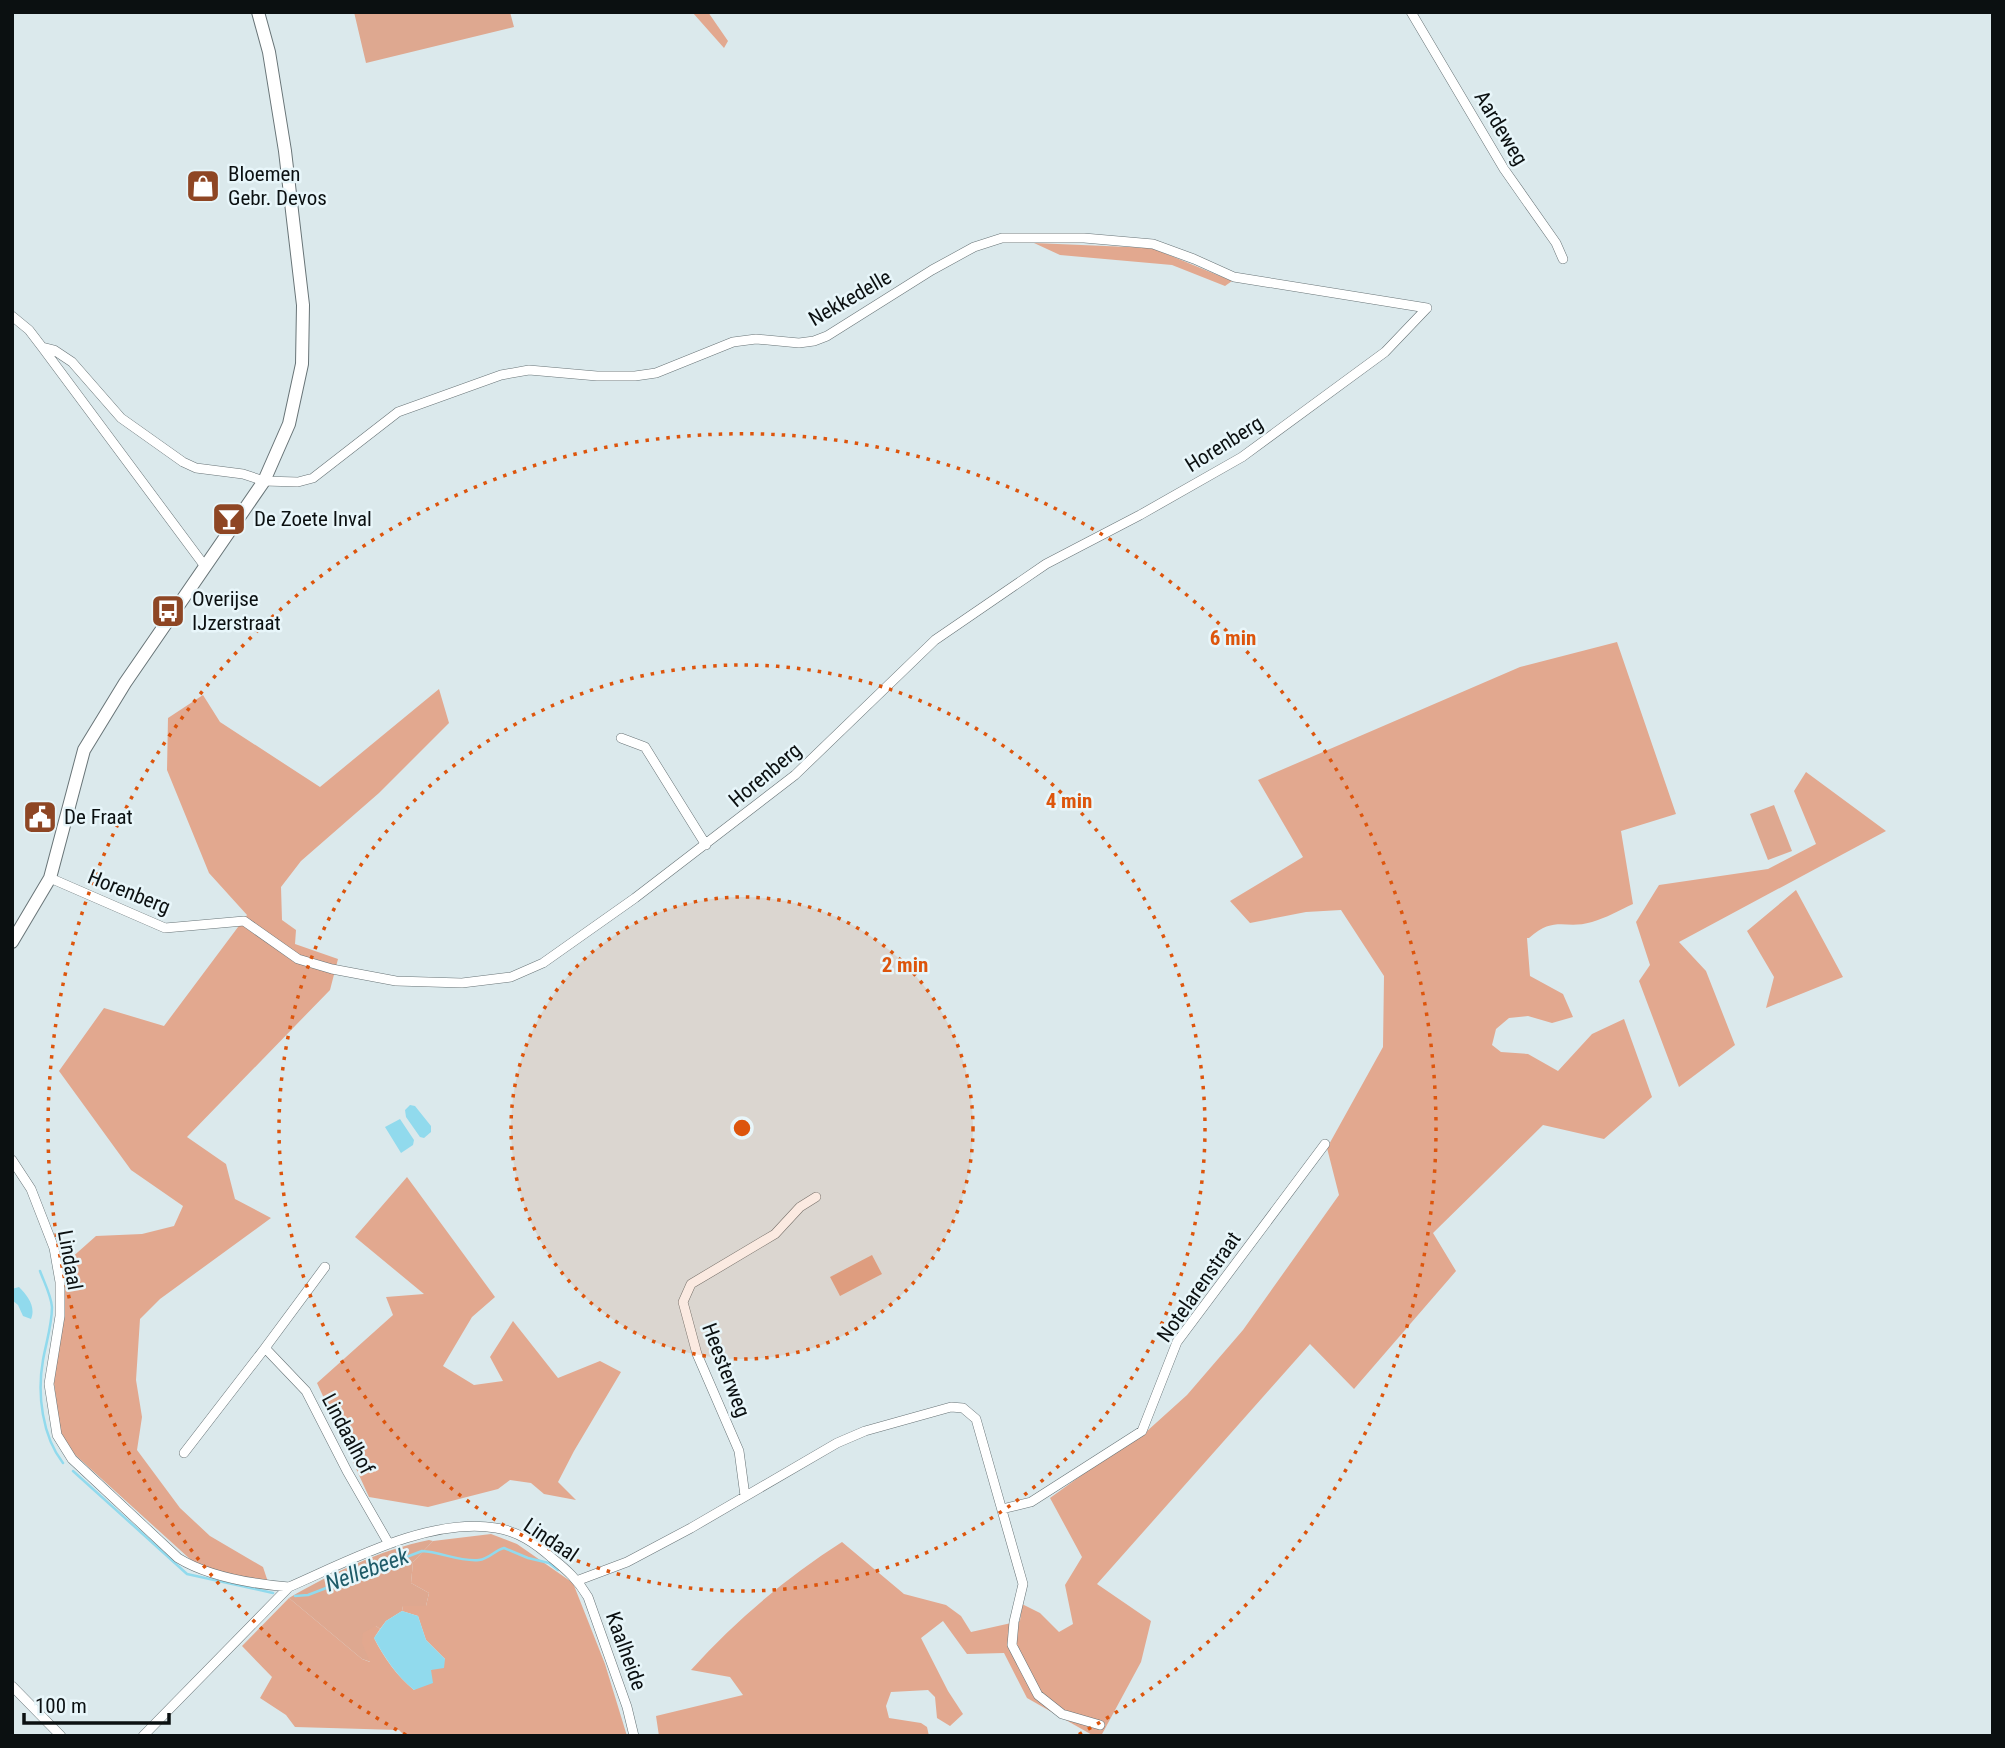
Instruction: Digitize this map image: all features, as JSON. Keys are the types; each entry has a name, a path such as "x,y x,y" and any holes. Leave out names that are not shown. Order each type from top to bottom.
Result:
{"street":[{"path":"12,943 50,878 84,750 125,683 264,481 289,424 299,384 304,333 301,277 273,77 258,12"},
{"name":"Aardeweg","path":"1411,12 1504,169 1556,243 1563,259"},
{"name":"Nekkedelle","path":"42,347 54,350 72,362 121,418 183,463 196,468 243,474 264,481 298,482 313,478 398,412 501,375 528,370 597,376 635,376 656,373 733,342 756,339 799,343 814,341 827,336 964,253 1002,239 1084,239 1153,244 1234,277 1427,308"},
{"name":"Horenberg","path":"50,878 165,928 244,921 298,959 332,969 396,981 462,983 510,977 543,963 580,939 795,775 936,640 1046,564 1242,457 1385,352 1427,308"},
{"path":"12,316 29,330 204,565"},
{"path":"621,738 645,747 706,845"},
{"name":"Notelarenstraat","path":"1002,1509 1031,1502 1142,1431 1178,1342 1325,1144"},
{"name":"Lindaal","path":"12,1160 31,1189 54,1248 60,1282 60,1316 49,1384 57,1435 72,1459 178,1558 192,1566 260,1583 289,1587 389,1544 445,1530 472,1527 498,1528 523,1536 579,1580 626,1562 691,1528 837,1443 865,1431 958,1407 969,1410 976,1419 1023,1584 1014,1622 1012,1645 1038,1695 1062,1714 1100,1725"},
{"name":"Heesterweg","path":"745,1496 739,1451 696,1354 684,1301 691,1284 775,1234 800,1207 816,1197"},
{"path":"184,1453 325,1267"},
{"name":"Lindaalhof","path":"265,1348 306,1391 347,1471 389,1544"},
{"name":"Kaalheide","path":"579,1580 627,1707 634,1736"},
{"path":"143,1736 289,1587"},
{"path":"12,1686 61,1736"}],"shaded area":[{"path":"354,12 510,12 514,27 366,63"},
{"path":"689,12 708,12 728,41 724,48 693,13"},
{"path":"1034,243 1152,248 1232,281 1225,286 1172,265 1060,255"},
{"path":"1617,642 1676,814 1621,831 1633,904 1592,922 1546,927 1527,938 1530,976 1563,994 1573,1017 1552,1023 1528,1016 1509,1018 1496,1029 1492,1045 1501,1052 1528,1054 1558,1071 1592,1034 1624,1019 1652,1097 1604,1139 1543,1125 1433,1233 1456,1271 1354,1389 1310,1344 1097,1584 1151,1621 1141,1662 1101,1736 1094,1736 1027,1698 1004,1653 967,1654 943,1621 921,1638 963,1714 950,1726 937,1718 935,1697 928,1690 891,1692 886,1706 889,1718 921,1723 927,1727 929,1736 659,1736 656,1716 743,1695 730,1677 691,1670 762,1601 842,1542 904,1594 946,1605 961,1616 971,1632 1020,1621 1022,1604 1040,1613 1059,1632 1073,1624 1065,1585 1082,1557 1050,1498 1146,1432 1187,1395 1243,1330 1339,1195 1327,1148 1383,1047 1384,976 1341,910 1306,912 1250,923 1230,901 1303,857 1258,780 1520,667"},
{"path":"439,689 449,723 379,793 301,861 281,887 282,920 296,930 295,944 338,959 330,990 187,1137 226,1164 235,1199 271,1218 160,1299 140,1319 136,1380 142,1417 137,1450 180,1508 210,1536 263,1567 268,1582 201,1569 61,1442 54,1383 62,1319 60,1268 96,1236 142,1234 174,1226 183,1206 131,1170 59,1071 104,1008 164,1026 247,915 209,873 167,770 168,718 203,695 220,722 320,787"},
{"path":"1806,772 1886,831 1679,942 1706,971 1735,1045 1679,1087 1639,981 1650,965 1636,922 1659,885 1768,869 1816,844 1794,791"},
{"path":"1774,805 1792,851 1768,860 1750,814"},
{"path":"1796,890 1843,977 1766,1008 1774,977 1747,931"},
{"path":"407,1177 495,1297 472,1317 443,1366 474,1385 503,1381 490,1357 513,1321 558,1378 600,1361 621,1372 558,1482 576,1500 544,1494 531,1483 510,1480 498,1489 428,1507 369,1497 317,1383 393,1315 386,1297 424,1294 355,1237"},
{"path":"872,1255 882,1274 840,1296 830,1277"},
{"path":"491,1534 517,1544 573,1583 605,1664 627,1736 405,1736 399,1730 295,1727 286,1715 260,1698 272,1677 242,1646 289,1598 362,1659 370,1662 362,1643 363,1633 376,1626 380,1629 374,1638 382,1653 414,1690 431,1670 445,1659 426,1640 418,1616 402,1611 403,1606 426,1606 429,1593 411,1583 413,1562 433,1541"},
{"path":"433,1541 413,1562 411,1583 429,1593 426,1606 403,1606 402,1611 386,1621 380,1629 376,1626 371,1662 362,1659 289,1598 357,1563"}],"water":[{"path":"410,1105 415,1106 431,1126 431,1132 424,1138 420,1137 406,1117 405,1110"},
{"path":"400,1119 414,1140 413,1145 401,1153 385,1127"},
{"path":"19,1287 30,1302 31,1319 23,1316 18,1305 12,1300 12,1289"},
{"path":"402,1611 418,1616 426,1640 445,1659 444,1668 431,1670 433,1683 414,1690 391,1666 374,1638 386,1621"}],"waterway":[{"name":"Nellebeek","path":"40,1271 52,1307 41,1373 41,1400 50,1440 63,1463"},
{"name":"Nellebeek","path":"73,1471 187,1574 273,1593"},
{"name":"Nellebeek","path":"295,1596 308,1595 422,1551 465,1560 479,1560 504,1548 549,1563 558,1570"}],"place":[{"name":"Bloemen Gebr. Devos","path":"203,186"},
{"name":"De Zoete Inval","path":"229,519"},
{"name":"Overijse IJzerstraat","path":"168,611"},
{"name":"De Fraat","path":"40,817"}]}
